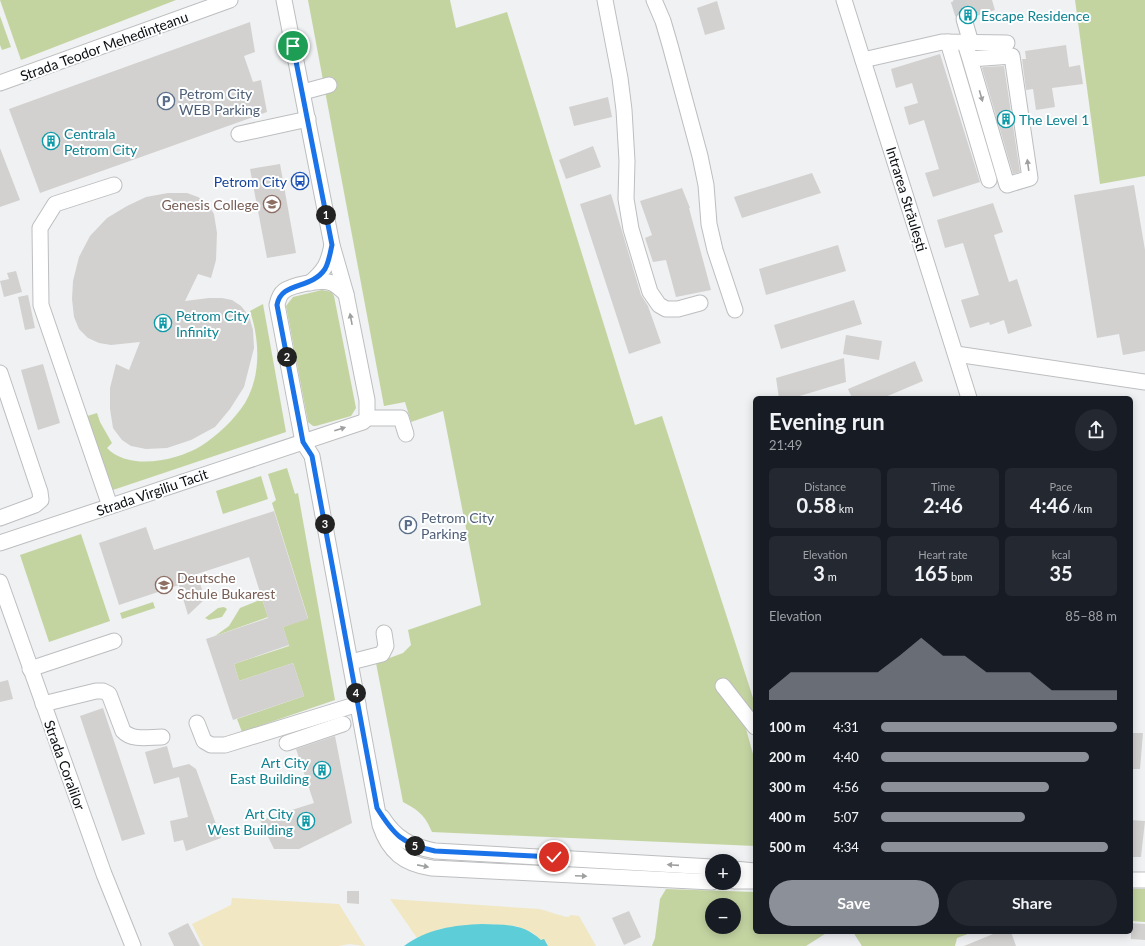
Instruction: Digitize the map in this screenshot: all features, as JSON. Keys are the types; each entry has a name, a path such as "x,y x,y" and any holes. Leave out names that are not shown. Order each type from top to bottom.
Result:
{"street":[{"name":"Strada Teodor Mehedințeanu","path":"0,83 230,0"},
{"path":"284,0 332,245 346,294 366,400 367,418 401,418 406,434"},
{"path":"604,0 620,78 624,110 627,161 626,199 631,228 650,292 659,305 666,309 678,309 700,303"},
{"path":"654,0 663,21 700,156 706,185 709,224 735,310"},
{"name":"Intrarea Străulești","path":"844,0 968,396"},
{"path":"964,20 970,59 1007,185 1030,178 1012,56 970,59"},
{"path":"863,60 942,42 1007,44"},
{"path":"948,42 990,180"},
{"path":"303,92 329,85"},
{"path":"239,134 308,119"},
{"path":"110,506 41,305 40,228 55,204 114,185"},
{"path":"310,283 324,270 330,257 332,245"},
{"path":"346,294 336,286 327,282 310,283 285,291 278,300 277,305 303,442 312,456 380,825 387,842 397,854 405,860 414,864 432,868 705,882"},
{"path":"956,354 1145,382"},
{"path":"0,373 40,492 41,500 35,505 0,518"},
{"name":"Strada Virgiliu Tacit","path":"0,543 363,422 367,418"},
{"name":"Strada Coralilor","path":"0,582 30,669 120,915 133,946"},
{"path":"351,662 382,654 386,646 384,633"},
{"path":"30,669 114,641"},
{"path":"723,686 753,724"},
{"path":"43,704 96,691 103,691 108,694 126,735 131,737 162,737"},
{"path":"197,723 204,740 212,745 225,744 358,704"},
{"path":"287,743 343,724"},
{"path":"377,808 389,828 403,840 419,847 435,851 705,867"},
{"path":"403,840 405,860"},
{"path":"501,872 502,854"},
{"path":"741,870 753,871"},
{"path":"1133,880 1145,880"},
{"path":"741,881 753,881"}],"green space":[{"path":"0,0 176,0 21,60"},
{"path":"308,0 450,0 456,28 507,12 635,425 662,416 753,698 753,715 743,718 753,754 753,846 432,832 427,821 413,808 403,802 376,663 403,653 411,645 408,630 481,605 443,411 411,422 405,402 384,406"},
{"path":"1075,0 1145,0 1145,176 1100,184"},
{"path":"0,16 11,47 2,50 0,45"},
{"path":"322,290 332,292 334,296 356,408 351,416 313,426 308,422 286,306 293,297"},
{"path":"263,304 286,432 110,491 84,417 97,413 100,422 112,443 107,448 116,455 127,460 153,461 166,459 179,456 201,446 214,437 231,421 241,409 250,393 256,370 257,346 256,334 250,311"},
{"path":"287,468 295,494 298,493 335,700 242,732 237,719 304,696 293,663 239,681 234,664 289,646 283,627 308,618 272,503 276,500 268,474"},
{"path":"261,476 268,499 223,514 216,491"},
{"path":"81,534 110,621 49,642 20,555"},
{"path":"262,599 268,617 215,636 229,626 240,608"},
{"path":"153,602 155,608 122,619 120,613"},
{"path":"224,607 227,609 222,617 209,620 205,618 218,608"},
{"path":"666,889 753,892 753,934 825,934 806,946 652,946 655,938 660,899"},
{"path":"1133,889 1145,889 1145,922 1133,921"},
{"path":"854,934 968,934 957,938 955,946 862,946"}],"sand":[{"path":"232,898 339,904 365,946 350,944 338,946 203,946 192,924 231,905"},
{"path":"390,899 539,909 569,917 570,915 579,916 596,946 548,946 546,942 542,941 533,933 516,926 482,924 439,929 417,938"}],"water":[{"path":"482,924 514,926 528,930 541,940 544,939 548,946 404,946 413,940 441,929 461,925"}],"building":[{"name":"Escape Residence","path":"953,0 992,0 995,10 973,17 970,12 966,10 957,13"},
{"path":"717,1 725,29 705,35 697,8"},
{"name":"Petrom City WEB Parking","path":"250,22 255,52 244,56 253,82 261,80 267,112 40,193 9,109"},
{"path":"1066,45 1069,67 1080,65 1083,84 1052,88 1055,107 1036,110 1033,89 1026,90 1022,59 1026,59 1025,51"},
{"path":"940,54 980,182 933,197 925,173 939,169 924,120 909,125 904,107 918,103 912,83 896,88 891,69"},
{"path":"1004,66 1020,172 1013,174 982,68"},
{"path":"608,97 612,117 574,126 569,107"},
{"path":"593,146 601,167 566,179 559,160"},
{"path":"0,148 20,200 0,207"},
{"name":"Genesis College","path":"280,164 296,253 267,258 250,169"},
{"path":"812,173 821,193 742,218 734,197"},
{"path":"1134,185 1145,250 1145,351 1123,355 1119,334 1097,338 1074,195"},
{"path":"682,188 690,208 711,290 676,297 666,260 653,262 645,238 652,235 640,201"},
{"name":"Petrom City Infinity","path":"168,193 187,193 198,197 207,203 214,214 217,233 216,260 211,278 198,274 185,301 222,298 232,300 241,306 249,316 253,330 254,348 244,387 230,409 215,427 191,440 167,448 146,449 131,446 122,440 113,428 110,409 110,388 116,364 129,370 140,342 111,345 99,343 88,338 79,329 74,317 72,299 73,281 79,257 90,236 107,218 146,197"},
{"path":"611,194 641,295 648,306 661,343 629,354 580,204"},
{"path":"993,203 1003,232 994,235 1009,282 1017,279 1032,326 1008,334 1004,320 990,325 989,322 970,328 961,300 979,295 963,243 945,248 937,220"},
{"path":"838,245 846,271 766,295 759,269"},
{"path":"16,271 22,292 4,297 0,281 9,279 7,273"},
{"path":"28,295 35,328 25,330 18,297"},
{"path":"854,300 862,324 781,349 774,325"},
{"path":"846,335 882,341 879,360 843,354"},
{"path":"844,358 846,382 800,396 779,396 776,378"},
{"path":"915,361 923,381 888,396 851,396 848,389"},
{"path":"43,364 60,423 38,430 21,370"},
{"path":"274,511 308,619 283,627 289,645 234,664 239,681 293,663 304,696 233,720 206,639 268,618 249,557 197,574 205,599 188,615 179,585 119,605 99,543 146,527 154,550"},
{"path":"8,680 13,699 0,702 0,682"},
{"path":"103,708 145,834 122,841 80,716"},
{"path":"1133,733 1143,733 1140,769 1133,769"},
{"path":"335,736 352,823 299,849 274,849 260,820 314,803 296,749"},
{"path":"167,746 173,768 189,764 196,769 221,838 186,851 183,840 174,842 170,821 188,817 179,777 154,784 145,752"},
{"path":"1133,820 1145,821 1141,857 1133,857"},
{"path":"347,891 359,891 359,904 347,903"},
{"path":"629,911 641,937 624,945 612,918"},
{"path":"188,923 200,946 174,946 168,933"},
{"path":"1133,923 1145,924 1145,940 1131,939 1131,934 1133,934"},
{"path":"993,934 1012,934 1016,946 964,946"}],"tunnel":[{"path":"958,0 964,19"}],"place":[{"name":"Escape Residence","path":"968,15"},
{"name":"Petrom City WEB Parking","path":"166,101"},
{"name":"The Level 1","path":"1006,119"},
{"name":"Centrala Petrom City","path":"51,141"},
{"name":"Petrom City","path":"300,181"},
{"name":"Genesis College","path":"272,204"},
{"name":"Petrom City Infinity","path":"163,323"},
{"name":"Petrom City Parking","path":"408,525"},
{"name":"Deutsche Schule Bukarest","path":"164,585"},
{"name":"Art City East Building","path":"322,770"},
{"name":"Art City West Building","path":"306,821"}],"route":[{"path":"293,46 332,245 330,257 324,270 310,283 290,288 285,291 278,300 277,305 303,442 312,456 377,808 389,828 394,833 403,840 424,848 435,851 554,857"}]}
